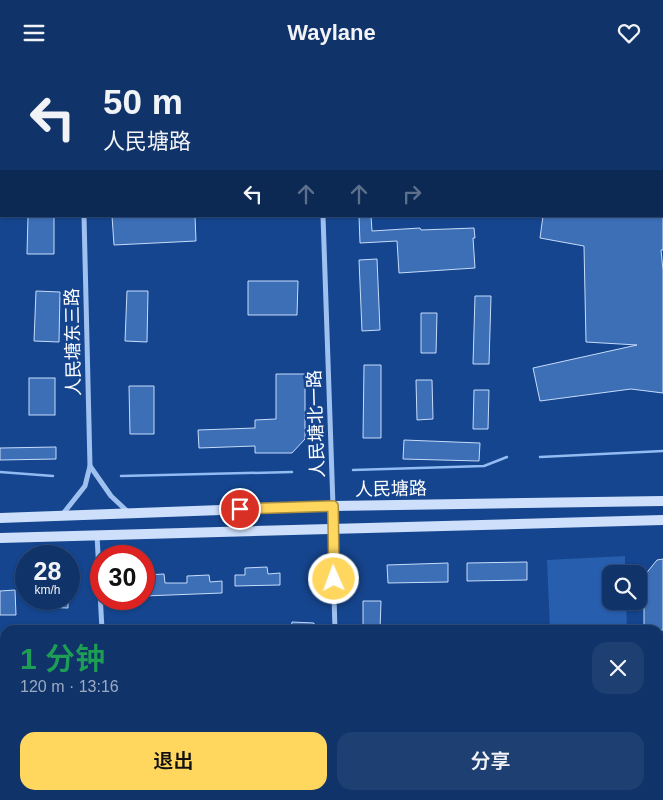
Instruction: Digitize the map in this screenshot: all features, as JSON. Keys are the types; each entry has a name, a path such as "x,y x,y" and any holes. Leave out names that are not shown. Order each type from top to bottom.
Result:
{"main road":[{"name":"人民塘路","path":"0,518 333,506 663,501"},
{"path":"0,538 663,520"}],"street":[{"name":"人民塘东三路","path":"61,516 85,486 90,466 84,217"},
{"name":"人民塘北一路","path":"323,217 333,506 335,625"},
{"path":"90,466 111,496 130,513"},
{"path":"97,535 102,625"}],"shaded area":[{"path":"625,556 625,565 602,565 602,610 626,610 627,625 550,625 547,560"}],"building":[{"path":"28,217 54,217 54,254 27,254"},
{"path":"112,217 195,217 196,241 114,245"},
{"path":"359,217 371,217 372,231 420,228 421,230 474,228 475,268 399,273 397,241 360,243"},
{"path":"543,217 663,217 663,250 661,250 663,270 663,393 631,389 540,401 533,368 637,345 586,342 584,246 540,238"},
{"path":"377,259 380,330 362,331 359,260"},
{"path":"248,281 298,281 297,315 248,315"},
{"path":"36,291 60,292 59,342 34,341"},
{"path":"127,291 148,291 147,342 125,341"},
{"path":"475,296 491,296 489,364 473,364"},
{"path":"421,313 437,313 436,353 421,353"},
{"path":"364,365 381,365 381,438 363,438"},
{"path":"276,374 305,374 305,439 292,453 255,453 255,446 199,448 198,430 255,428 255,420 276,419"},
{"path":"29,378 55,378 55,415 29,415"},
{"path":"416,380 432,380 433,419 417,420"},
{"path":"129,386 154,386 154,434 130,434"},
{"path":"474,390 489,390 488,429 473,429"},
{"path":"404,440 480,443 479,461 403,459"},
{"path":"56,447 56,459 0,460 0,448"},
{"path":"663,559 663,625 644,625 644,610 647,610 647,572 657,560"},
{"path":"527,562 527,580 467,581 467,563"},
{"path":"448,563 448,582 388,583 387,565"},
{"path":"267,567 268,574 280,573 280,585 235,586 235,575 245,575 245,568"},
{"path":"155,574 164,574 165,583 187,583 187,576 209,575 210,582 222,581 222,593 155,596"},
{"path":"15,590 16,615 0,615 0,591"},
{"path":"363,601 381,601 380,625 363,625"},
{"path":"292,622 314,623 314,625 292,625"}],"waterway":[{"path":"540,457 663,451"},
{"path":"353,470 484,466 507,457"},
{"path":"0,472 53,476"},
{"path":"121,476 292,472"}],"route":[{"path":"240,509 333,506 334,579"}]}
